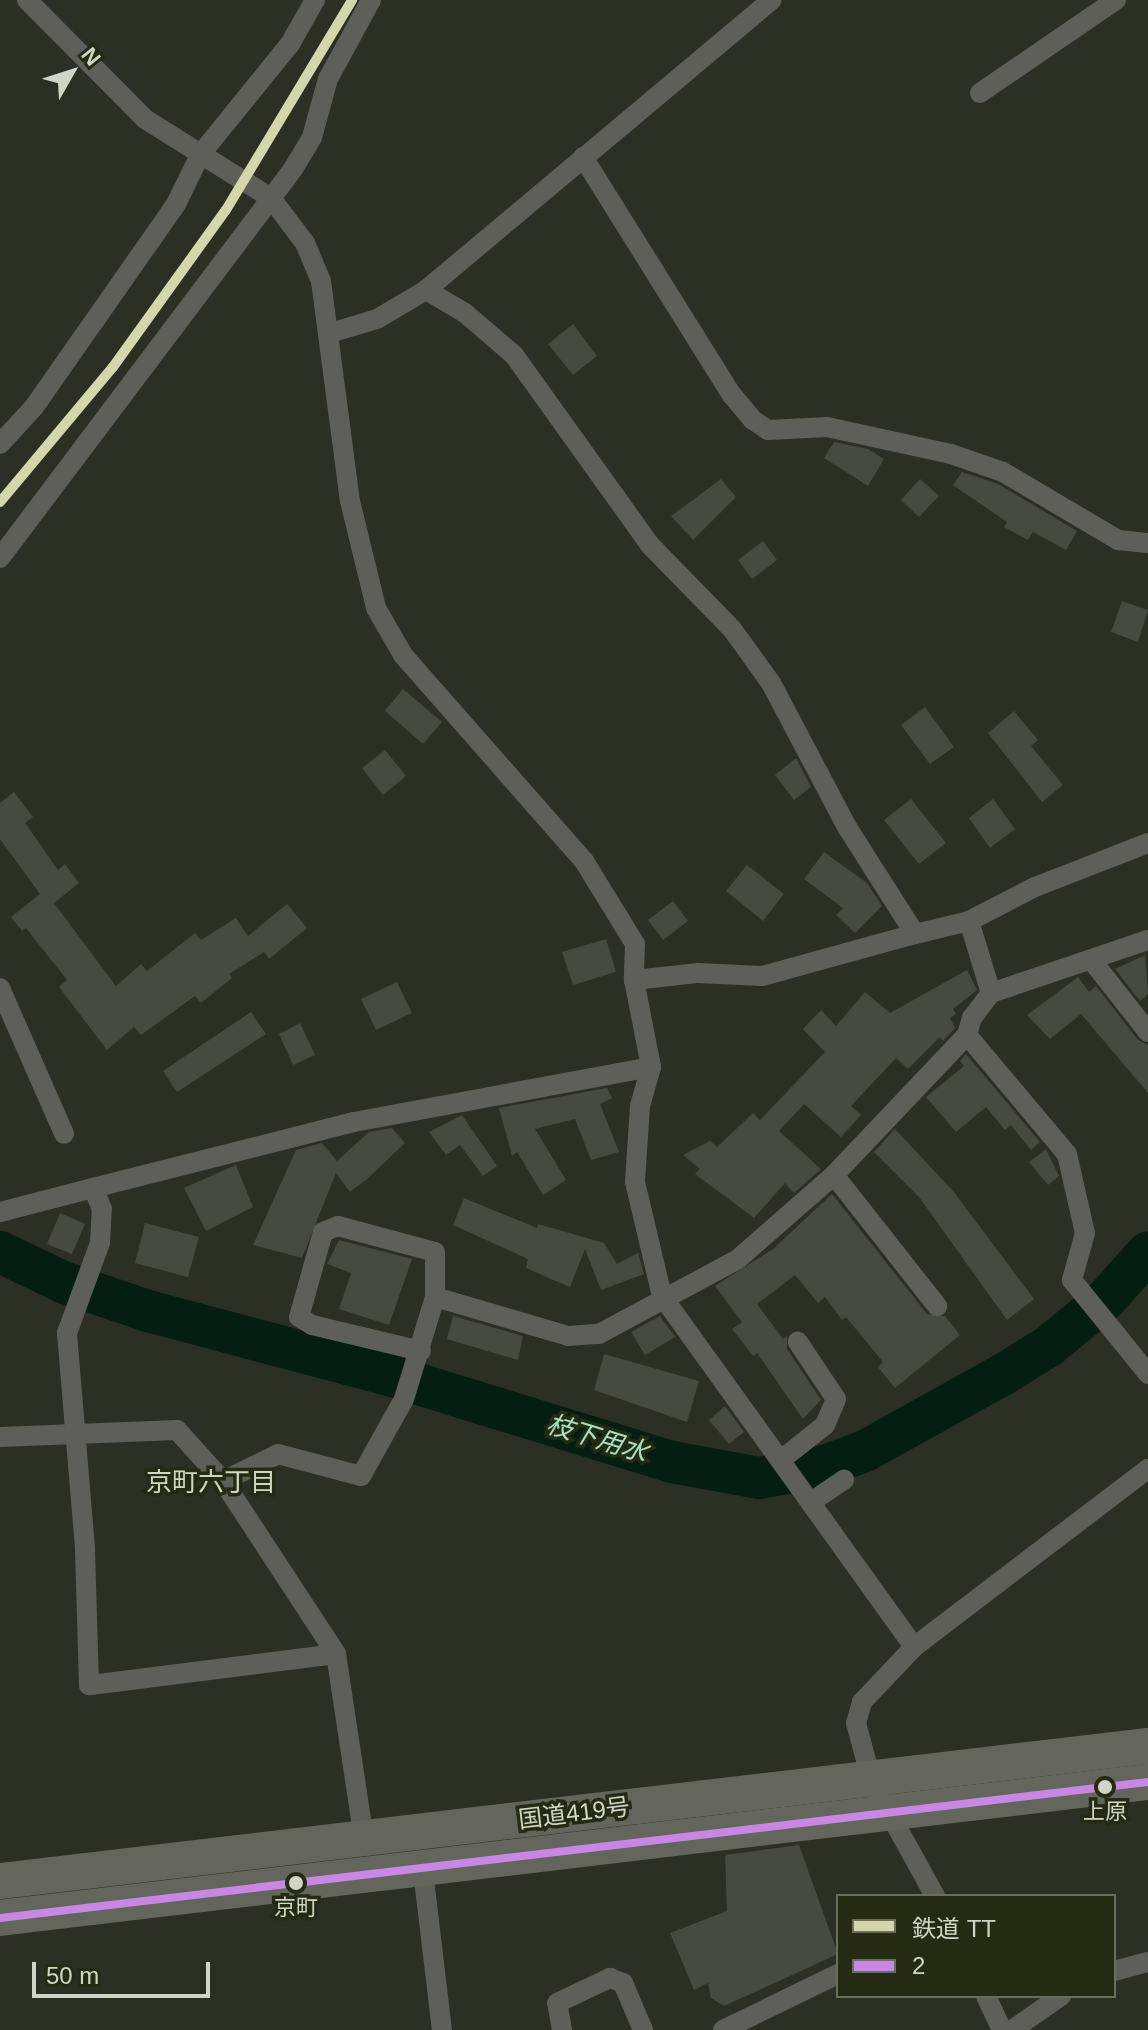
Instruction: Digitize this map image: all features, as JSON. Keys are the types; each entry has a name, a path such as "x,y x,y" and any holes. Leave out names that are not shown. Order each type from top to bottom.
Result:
{"highway":[{"name":"国道419号","path":"0,1881 872,1782 1148,1746"},
{"name":"国道419号","path":"0,1918 423,1871 1148,1782"}],"street":[{"path":"27,0 145,119 271,198 305,243 321,281 352,515 376,608 403,655 610,899 635,944 636,984 650,1060 640,1106 635,1182 662,1296 914,1647"},
{"path":"0,444 34,407 176,204 200,155 290,44 315,0"},
{"path":"0,558 271,198 312,137 328,79 371,0"},
{"path":"330,333 377,319 426,290 771,0"},
{"path":"980,93 1116,0"},
{"path":"583,157 732,395 753,420 768,430 827,427 951,454 1003,472 1118,540 1148,543"},
{"path":"426,290 465,313 514,355 650,545 732,629 771,683 847,827 915,934"},
{"path":"636,984 697,973 762,976 969,921 1035,887 1148,843"},
{"path":"969,921 991,993"},
{"path":"435,1297 568,1336 599,1334 662,1296 701,1282 738,1259 834,1175 967,1035 972,1018 991,993 1093,962 1148,940"},
{"path":"1093,962 1148,1032"},
{"path":"0,988 64,1134"},
{"path":"967,1035 1067,1154 1085,1233 1072,1280 1148,1374"},
{"path":"0,1212 354,1122 650,1060"},
{"path":"834,1175 937,1306"},
{"path":"93,1188 102,1209 94,1273 67,1333 85,1548 89,1685 336,1654"},
{"path":"223,1481 278,1454 361,1476 404,1399 420,1356 435,1297 435,1252 338,1226 323,1232 299,1317 312,1325 420,1356"},
{"path":"781,1460 825,1425 836,1399 798,1342"},
{"path":"0,1437 177,1430 223,1481 336,1654 364,1839"},
{"path":"934,1894 872,1782 856,1723 862,1702 914,1647 1148,1469"},
{"path":"809,1499 844,1480"},
{"path":"423,1871 442,2030"},
{"path":"1116,1970 1148,1962"},
{"path":"723,2030 836,1975"},
{"path":"562,2030 557,2003 610,1978 623,1983 643,2030"},
{"path":"987,1998 1002,2030"},
{"path":"1012,2030 1058,1998"}],"building":[{"path":"573,324 597,356 573,375 548,344"},
{"path":"834,442 868,449 884,459 868,486 824,458"},
{"path":"962,472 998,484 1077,531 1066,550 1033,532 1028,540 1004,527 1007,522 953,485"},
{"path":"721,479 736,497 693,540 671,516"},
{"path":"920,479 939,496 919,517 901,500"},
{"path":"763,541 777,560 752,579 738,560"},
{"path":"1122,601 1148,610 1138,642 1111,632"},
{"path":"403,689 442,722 423,744 385,711"},
{"path":"925,707 954,747 930,764 901,725"},
{"path":"1014,711 1038,740 1031,746 1063,785 1042,802 988,733"},
{"path":"385,750 406,776 383,795 362,768"},
{"path":"796,758 811,787 794,800 775,775"},
{"path":"14,792 33,817 25,823 58,870 65,864 79,883 54,903 116,986 141,964 147,971 195,933 201,940 236,918 248,936 287,904 307,928 269,959 264,952 229,974 232,978 201,1003 195,996 141,1035 134,1027 107,1050 59,987 67,980 26,928 22,931 11,917 40,894 0,839 0,803"},
{"path":"911,799 946,843 919,864 884,820"},
{"path":"993,799 1015,829 990,848 969,818"},
{"path":"824,852 867,883 882,906 855,933 836,915 843,908 804,879"},
{"path":"747,865 784,894 763,921 726,891"},
{"path":"673,901 688,921 663,940 648,920"},
{"path":"606,939 616,972 573,985 562,952"},
{"path":"1145,955 1148,994 1140,1001 1115,969"},
{"path":"967,970 977,990 953,1009 956,1014 950,1018 955,1028 943,1041 940,1037 908,1069 896,1058 851,1106 861,1115 841,1137 804,1104 779,1131 821,1169 794,1193 785,1183 754,1218 695,1174 700,1169 683,1155 710,1141 717,1147 753,1113 760,1120 825,1052 803,1029 821,1010 836,1026 865,992 890,1013"},
{"path":"1078,977 1089,992 1096,986 1138,1040 1148,1045 1148,1093 1081,1014 1050,1039 1027,1015"},
{"path":"397,982 412,1013 376,1030 361,999"},
{"path":"251,1012 266,1034 177,1092 163,1071"},
{"path":"300,1023 315,1055 293,1065 279,1034"},
{"path":"966,1054 1040,1142 1031,1150 1011,1125 1005,1130 986,1107 956,1132 926,1097 964,1066 960,1061"},
{"path":"607,1088 612,1098 600,1104 619,1152 591,1160 575,1119 535,1129 566,1180 543,1195 517,1152 512,1156 499,1108"},
{"path":"462,1115 497,1166 483,1176 460,1145 446,1155 429,1132"},
{"path":"392,1128 405,1143 367,1179 350,1192 336,1173 302,1258 253,1245 296,1150 322,1143 337,1161 369,1132"},
{"path":"895,1129 953,1191 1034,1299 1007,1320 919,1197 874,1152"},
{"path":"1046,1149 1059,1176 1048,1185 1029,1162"},
{"path":"236,1165 253,1207 206,1231 184,1188"},
{"path":"832,1194 927,1314 945,1316 960,1335 895,1388 878,1367 883,1362 846,1317 842,1320 825,1297 818,1303 795,1275 757,1304 783,1339 787,1336 787,1349 821,1400 803,1419 757,1353 753,1356 732,1329 742,1322 715,1286 773,1249"},
{"path":"464,1198 537,1228 538,1224 604,1243 617,1264 638,1253 644,1274 601,1290 585,1249 570,1287 551,1279 526,1268 528,1259 453,1225"},
{"path":"60,1213 85,1224 72,1254 47,1244"},
{"path":"145,1223 199,1237 188,1277 135,1263"},
{"path":"339,1240 412,1259 389,1325 339,1309 351,1273 327,1264"},
{"path":"453,1316 523,1336 518,1360 447,1339"},
{"path":"660,1316 675,1337 645,1355 631,1332"},
{"path":"604,1354 699,1381 687,1422 594,1390"},
{"path":"725,1406 744,1432 729,1444 709,1420"},
{"path":"799,1845 836,1955 724,2006 711,1998 708,1983 694,1990 670,1933 727,1911 725,1855"}],"waterway":[{"name":"枝下用水","path":"0,1252 65,1283 148,1311 389,1375 672,1462 759,1478 825,1466 865,1451 1004,1374 1049,1346 1105,1300 1148,1252"}],"rail line":[{"name":"TT","path":"0,502 113,367 226,210 352,0"}],"transit line":[{"name":"2","path":"0,1918 1148,1782"}],"place":[{"name":"上原","path":"1105,1787"},
{"name":"京町","path":"296,1883"}],"district":[{"name":"京町六丁目","path":"211,1483"}]}
